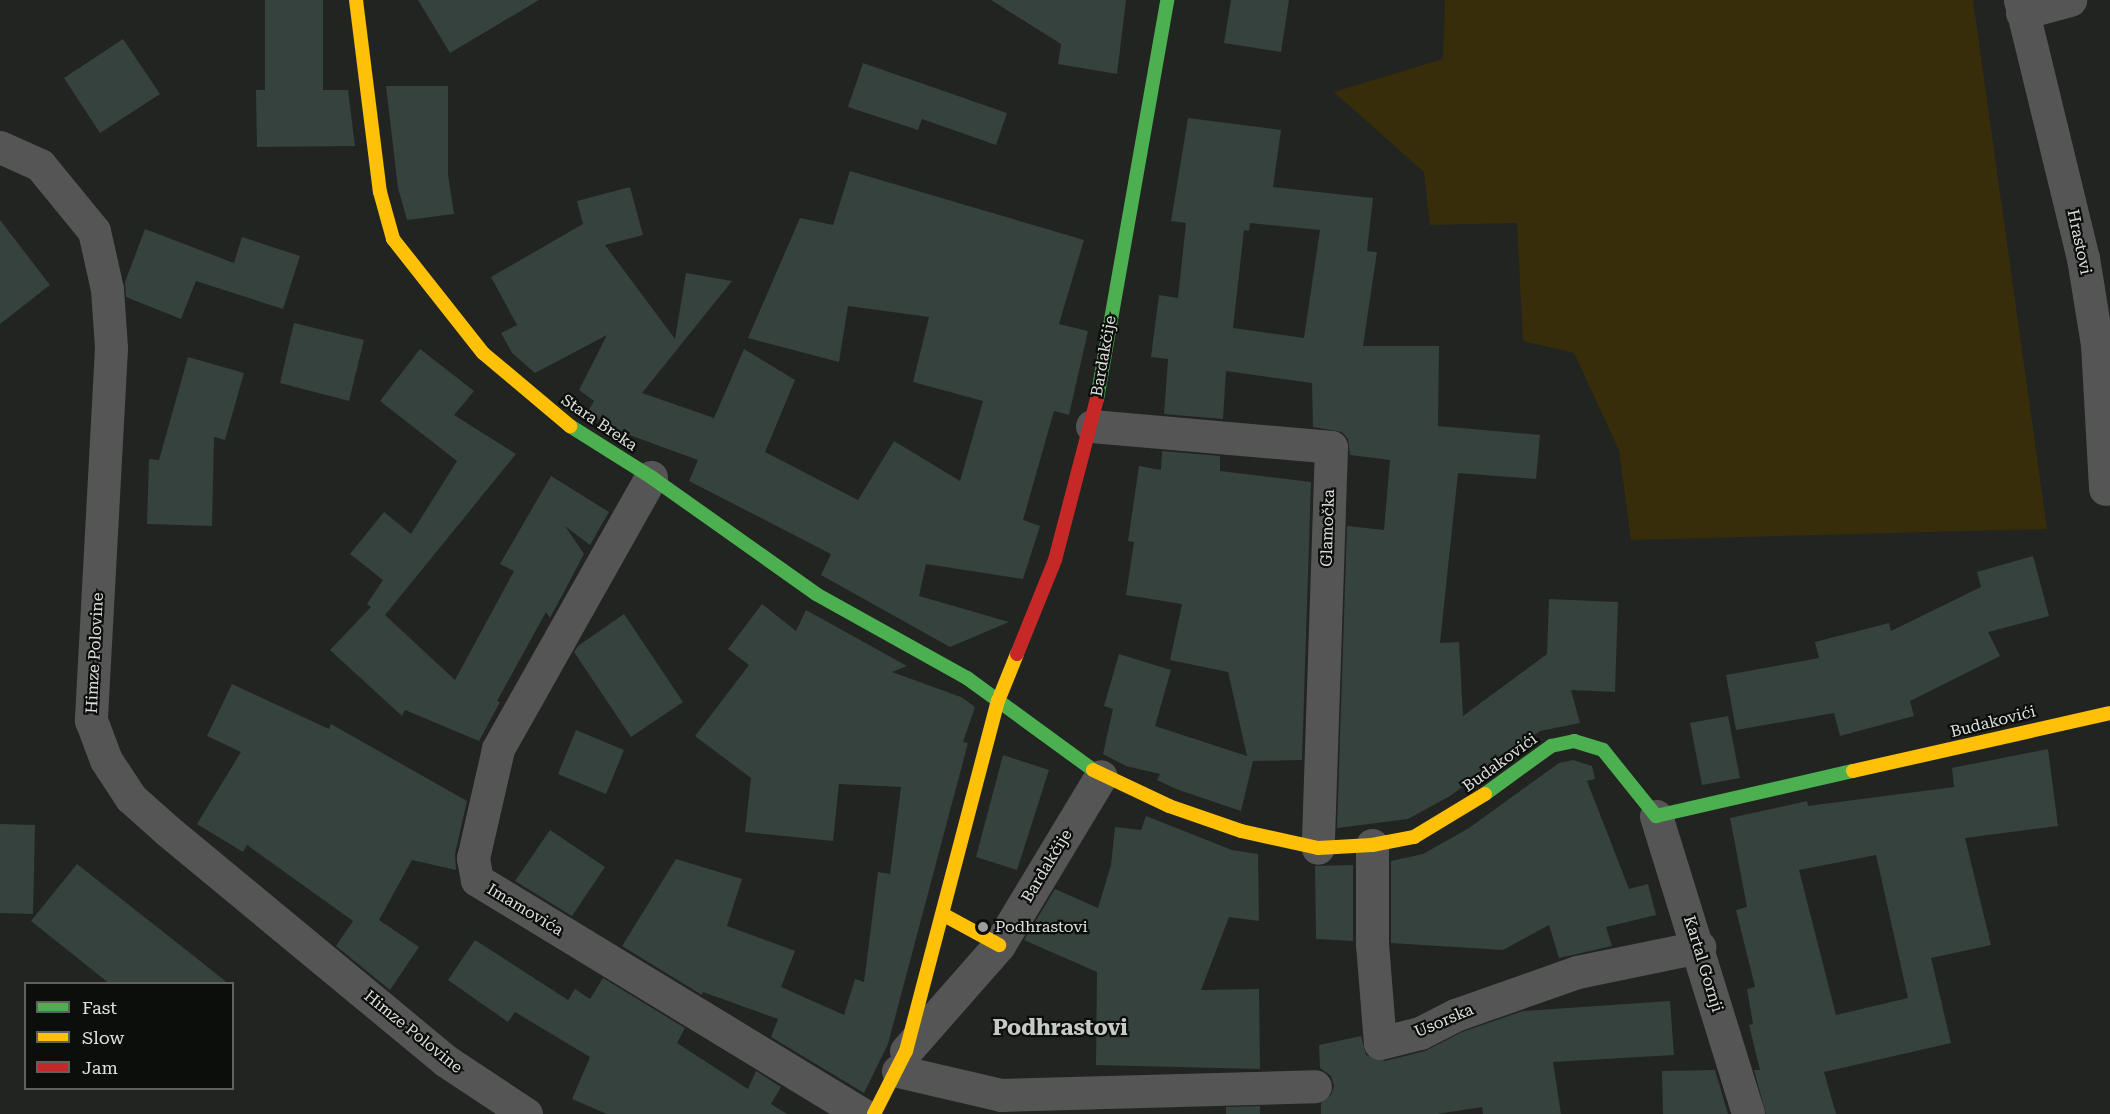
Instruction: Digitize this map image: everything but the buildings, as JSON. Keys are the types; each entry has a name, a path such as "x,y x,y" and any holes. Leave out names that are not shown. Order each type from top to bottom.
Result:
{"street":[{"name":"Stara Breka","path":"356,0 380,192 393,239 483,353 567,425 651,477 816,594 967,678 998,701"},
{"name":"Bardakčije","path":"874,1114 902,1061 944,915 998,701 1054,560 1092,426 1167,0"},
{"path":"2021,7 2070,0"},
{"name":"Hrastovi","path":"2021,7 2083,258 2097,344 2105,489"},
{"name":"Himze Polovine","path":"0,147 40,165 94,231 108,289 111,348 91,720 106,760 131,798 168,831 446,1061 526,1114"},
{"name":"Glamočka","path":"1092,426 1331,447 1318,848"},
{"name":"Imamovića","path":"651,477 498,749 473,858 477,880 862,1114"},
{"path":"998,701 1101,776"},
{"name":"Budakovići","path":"1101,776 1169,806 1241,831 1318,848 1372,845 1414,837 1460,812 1551,746 1574,741 1603,750 1656,816 2110,713"},
{"name":"Bardakčije","path":"902,1061 999,945 1101,776"},
{"name":"Kartal Gornji","path":"1656,816 1699,946 1748,1114"},
{"name":"Usorska","path":"1372,845 1372,944 1380,1043 1420,1033 1455,1015 1577,972 1699,946"},
{"path":"944,915 999,945"},
{"path":"902,1061 1001,1095 1315,1086"}],"shaded area":[{"path":"1445,0 1973,0 2047,529 1631,540 1619,450 1574,353 1523,341 1517,223 1430,225 1424,172 1334,92 1443,59"}],"traffic: fast":[{"path":"1097,399 1167,0"},
{"path":"570,426 651,477 816,594 967,678 1093,770"},
{"path":"1485,794 1551,746 1574,741 1603,750 1656,816 1853,771"}],"traffic: slow":[{"path":"356,0 380,192 393,239 483,353 570,426"},
{"path":"874,1114 906,1051 998,701 1017,654"},
{"path":"1853,771 2110,713"},
{"path":"1093,770 1169,806 1241,831 1318,848 1372,845 1414,837 1485,794"},
{"path":"944,915 999,945"}],"traffic: jam":[{"path":"1017,654 1055,560 1097,399"}],"place":[{"name":"Podhrastovi","path":"983,927"}],"district":[{"name":"Podhrastovi","path":"1060,1028"}]}
